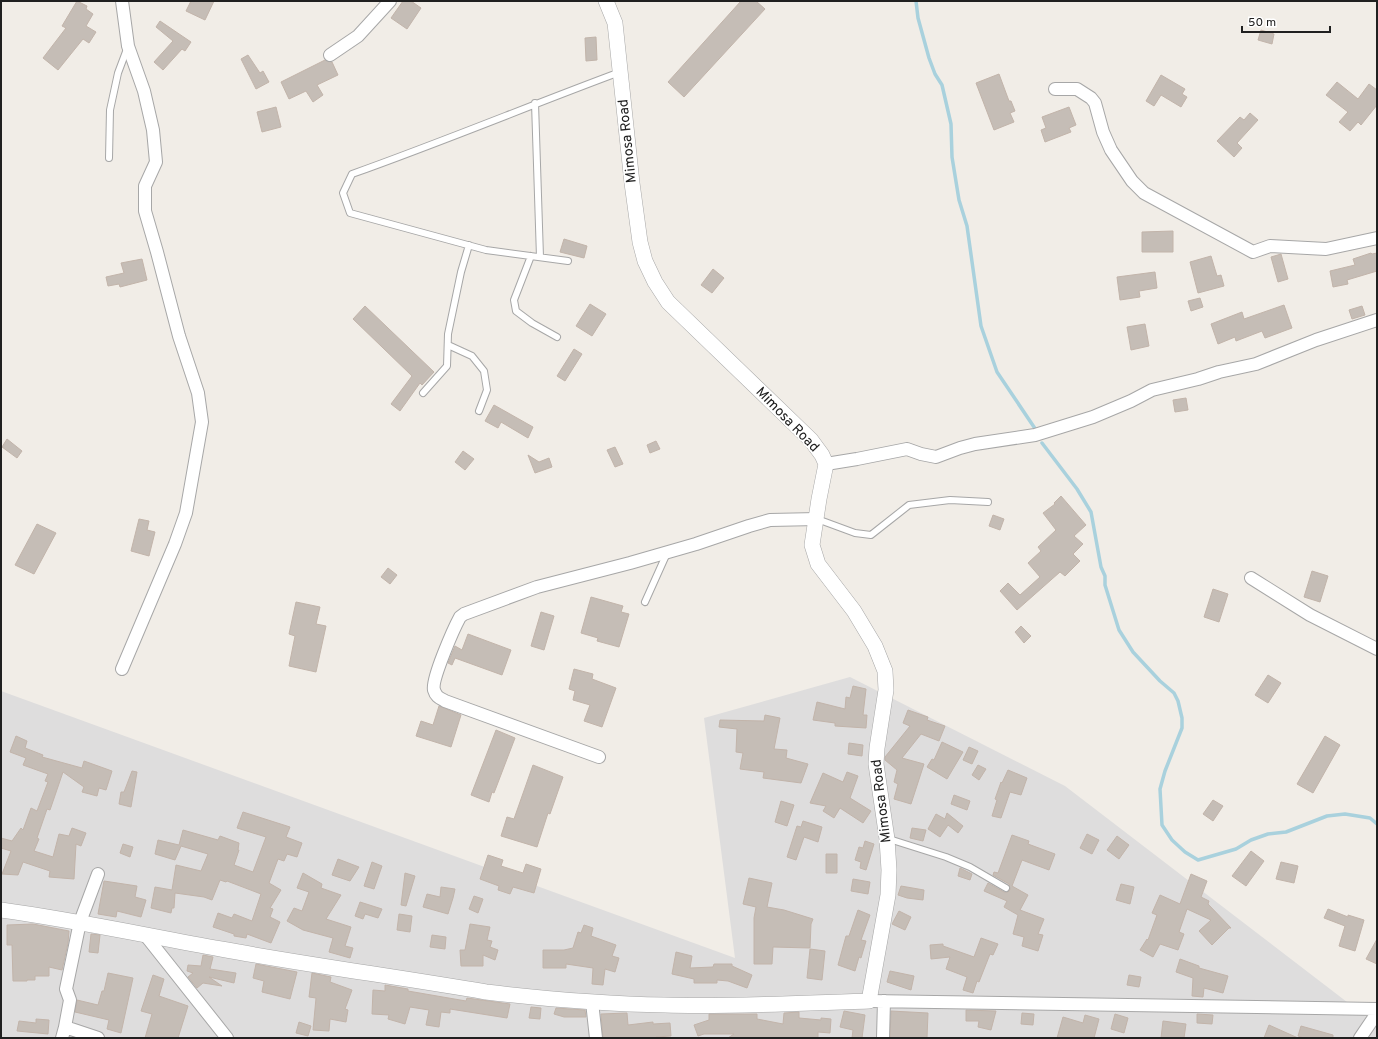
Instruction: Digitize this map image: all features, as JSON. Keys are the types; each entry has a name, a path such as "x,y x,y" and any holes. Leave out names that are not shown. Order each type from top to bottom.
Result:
{"street":[{"path":"122,1 128,46 144,91 153,130 156,162 145,186 145,211 179,336 198,393 202,422 186,513 175,544 122,669"},
{"path":"330,55 358,36 390,1"},
{"name":"Mimosa Road","path":"606,1 615,23 632,183 640,242 645,261 655,282 668,302 811,440 822,455 826,464 818,499 817,519 812,545 818,564 854,611 875,646 885,671 886,690 876,748 876,764 887,839 889,870 888,895 869,1001"},
{"path":"1055,89 1077,89 1091,98 1095,104 1103,132 1111,150 1132,181 1144,193 1253,252 1270,246 1326,249 1377,238"},
{"path":"826,464 857,460 907,449 936,457 975,444 1036,434 1093,417 1131,401 1152,390 1198,379 1219,372 1256,364 1316,340 1377,320"},
{"path":"599,757 437,696 434,689 439,668 457,622 464,614 537,587 630,564 770,520 817,519"},
{"path":"1251,578 1310,615 1377,649"},
{"path":"98,874 80,922 66,989 70,1000 64,1033 98,1038"},
{"path":"1,910 80,922 222,950 486,992 592,1002 666,1006 884,1001 1377,1009"},
{"path":"146,936 228,1038"},
{"path":"883,1038 884,1001"},
{"path":"592,1002 596,1038"},
{"path":"1360,1038 1377,1013"}],"lane":[{"path":"109,158 110,110 121,62 125,58 128,46"},
{"path":"568,261 486,250 350,213 343,193 352,174 429,147 535,104 620,72"},
{"path":"535,104 540,257"},
{"path":"423,393 447,366 448,334 460,272 469,245"},
{"path":"531,256 514,300 516,311 532,323 557,337"},
{"path":"448,345 472,356 484,371 487,390 478,411"},
{"path":"817,519 855,533 871,535 909,505 950,500 988,502"},
{"path":"645,602 667,553"},
{"path":"887,839 946,857 970,867 1006,888"}],"shaded area":[{"path":"850,677 1065,786 1377,1025 1377,1038 1,1038 1,691 735,958 704,718"}],"building":[{"path":"77,1 87,6 86,9 93,14 86,26 96,32 89,43 83,39 58,70 43,58 66,28 62,26"},
{"path":"191,1 214,1 205,20 186,11"},
{"path":"403,1 411,1 421,8 407,29 391,18"},
{"path":"741,1 756,1 765,9 684,97 668,82"},
{"path":"160,21 191,42 185,51 182,49 163,70 154,62 173,41 156,27"},
{"path":"1261,30 1274,34 1272,44 1258,40"},
{"path":"596,37 597,60 586,61 585,38"},
{"path":"248,55 260,73 263,71 269,82 256,89 241,59"},
{"path":"325,60 332,62 338,75 317,85 323,95 313,102 306,91 289,99 281,82"},
{"path":"999,74 1009,101 1011,101 1015,111 1010,113 1014,122 994,130 976,83"},
{"path":"1161,75 1185,89 1182,94 1187,97 1181,107 1161,95 1154,106 1146,101"},
{"path":"1337,82 1358,99 1369,84 1377,90 1377,105 1361,125 1358,122 1350,131 1339,122 1348,112 1326,95"},
{"path":"276,107 281,127 262,132 257,112"},
{"path":"1069,107 1076,125 1069,128 1071,132 1045,142 1041,130 1046,128 1042,117"},
{"path":"1250,113 1258,120 1237,143 1242,148 1234,157 1217,141 1240,117 1244,120"},
{"path":"1173,231 1173,252 1142,252 1142,232"},
{"path":"564,239 587,246 584,258 560,252"},
{"path":"1371,253 1377,253 1377,271 1347,280 1348,284 1333,287 1330,271 1355,265 1353,259"},
{"path":"1281,254 1288,279 1278,282 1271,257"},
{"path":"1211,256 1217,276 1221,275 1224,286 1198,293 1190,262"},
{"path":"142,259 147,280 120,287 119,284 108,286 106,277 124,273 121,263"},
{"path":"713,269 724,278 712,293 701,285"},
{"path":"1155,272 1157,288 1139,291 1140,297 1120,300 1117,277"},
{"path":"1200,298 1203,307 1191,311 1188,301"},
{"path":"590,304 606,314 592,336 576,326"},
{"path":"1284,305 1292,328 1265,338 1262,331 1236,341 1235,337 1218,344 1211,324 1242,312 1244,319"},
{"path":"365,306 434,372 422,385 420,383 400,411 391,404 412,376 353,319"},
{"path":"1362,306 1365,315 1352,319 1349,310"},
{"path":"1145,324 1149,346 1131,350 1127,327"},
{"path":"574,349 582,354 565,381 557,376"},
{"path":"1186,398 1188,410 1175,412 1173,400"},
{"path":"494,405 533,427 528,438 501,422 498,428 485,421"},
{"path":"7,439 22,451 17,458 2,447"},
{"path":"656,441 660,449 650,453 647,445"},
{"path":"615,447 623,464 615,467 607,450"},
{"path":"463,451 474,459 465,470 455,462"},
{"path":"528,455 539,462 549,458 552,467 535,473"},
{"path":"1061,496 1086,525 1074,536 1083,544 1073,554 1080,561 1065,576 1060,572 1017,610 1000,591 1008,583 1020,595 1040,577 1028,563 1041,551 1038,547 1056,530 1043,513 1055,504 1054,503"},
{"path":"993,515 1004,519 1000,530 989,526"},
{"path":"139,519 149,521 147,530 155,532 149,556 131,551"},
{"path":"37,524 56,533 34,574 15,565"},
{"path":"388,568 397,575 390,584 381,577"},
{"path":"1312,571 1328,576 1320,602 1304,597"},
{"path":"1213,589 1228,594 1219,622 1204,617"},
{"path":"591,597 623,606 621,612 629,614 619,647 597,641 598,638 581,633"},
{"path":"296,602 320,607 316,624 326,626 316,672 289,666 295,636 289,634"},
{"path":"541,612 554,616 544,650 531,646"},
{"path":"1021,626 1031,636 1024,643 1015,632"},
{"path":"468,634 511,650 502,675 455,658 452,665 448,663 455,646 462,650"},
{"path":"574,669 593,674 592,679 616,688 602,727 584,721 590,705 573,700 575,691 569,689"},
{"path":"1268,675 1281,683 1268,703 1255,695"},
{"path":"853,686 866,689 863,715 867,715 866,728 835,726 835,723 813,720 817,702 845,709 846,697 850,698"},
{"path":"439,706 461,715 451,747 416,736 421,721 433,725"},
{"path":"908,710 928,717 927,720 945,726 939,741 921,734 902,758 924,764 911,804 894,799 898,784 894,782 897,770 885,760 885,757 910,726 903,723"},
{"path":"765,715 780,718 774,749 787,750 786,758 808,764 801,783 763,778 764,772 740,769 743,753 736,752 737,729 719,727 720,720 764,721"},
{"path":"496,730 515,738 494,793 492,792 489,802 471,795"},
{"path":"16,736 27,741 25,748 43,755 42,757 82,768 84,761 112,771 106,790 99,788 97,796 82,792 84,787 63,772 50,810 47,809 37,838 39,839 34,851 53,857 59,834 69,836 72,828 86,833 81,846 76,844 74,879 49,877 50,871 23,862 18,875 2,874 11,851 1,848 1,838 12,841 21,828 23,830 31,808 37,811 48,782 45,781 48,774 23,765 26,758 10,752"},
{"path":"1325,736 1340,745 1313,793 1297,784"},
{"path":"942,742 963,752 947,779 927,767 932,759 934,760"},
{"path":"849,743 863,745 862,756 848,754"},
{"path":"969,747 978,751 972,764 963,760"},
{"path":"533,765 563,777 550,814 548,813 537,847 501,836 507,817 514,819"},
{"path":"978,765 986,769 979,780 972,775"},
{"path":"1008,770 1027,778 1021,795 1010,792 1001,818 992,816 997,800 995,799 1001,782 1002,783"},
{"path":"132,771 137,772 131,807 119,804 121,792 124,792"},
{"path":"847,772 858,776 850,798 871,811 863,823 840,808 834,818 823,811 826,806 810,803 823,773 843,782"},
{"path":"954,795 970,801 967,810 951,804"},
{"path":"1213,800 1223,806 1213,821 1203,814"},
{"path":"781,801 794,805 787,826 775,822"},
{"path":"243,812 290,827 286,837 302,843 297,857 287,854 284,861 278,859 269,883 281,890 270,908 273,909 270,917 280,922 271,943 247,934 246,938 234,936 234,934 213,927 218,913 232,918 234,914 252,921 261,894 227,881 220,880 212,900 204,897 175,893 174,908 172,908 171,913 151,908 155,887 172,890 176,865 201,871 208,854 181,846 175,860 155,854 158,840 179,845 183,830 218,840 220,836 239,843 239,850 234,865 253,872 266,837 237,828"},
{"path":"947,813 963,826 958,833 948,825 940,837 928,829 936,814 945,819"},
{"path":"803,821 822,827 818,842 804,837 796,860 787,857 797,826 801,827"},
{"path":"912,828 926,830 923,841 910,838"},
{"path":"1087,834 1099,840 1092,854 1080,848"},
{"path":"1012,835 1029,841 1028,844 1055,854 1049,870 1022,860 1012,886 1028,895 1020,910 1044,919 1038,934 1043,935 1038,951 1022,946 1024,937 1013,934 1018,915 1004,907 1007,901 984,891 988,883 1004,892 1008,892 1010,890 1009,884 993,875 994,872 998,873"},
{"path":"1117,836 1129,845 1119,859 1107,850"},
{"path":"865,841 874,844 866,870 860,868 861,862 855,860 859,847 863,848"},
{"path":"123,844 133,847 130,857 120,853"},
{"path":"1251,851 1264,861 1246,886 1232,876"},
{"path":"826,854 837,854 837,873 826,873"},
{"path":"488,855 503,860 501,866 523,873 526,864 541,869 534,893 513,887 510,894 498,890 499,886 480,879"},
{"path":"338,859 359,867 350,881 332,875"},
{"path":"372,862 382,866 374,889 364,886"},
{"path":"1281,862 1298,866 1294,883 1276,879"},
{"path":"960,868 972,874 970,880 958,876"},
{"path":"303,873 322,884 321,888 341,895 326,919 351,927 345,946 353,948 350,958 329,952 333,938 303,930 287,921 294,908 302,911 309,892 297,888"},
{"path":"405,873 415,876 406,906 401,905"},
{"path":"1191,874 1207,881 1201,897 1209,901 1208,904 1231,928 1229,928 1212,945 1199,931 1211,920 1187,909 1179,932 1184,934 1178,950 1160,944 1153,957 1140,950 1147,939 1148,940 1157,915 1152,913 1160,895 1180,904"},
{"path":"749,878 772,883 767,907 784,910 813,919 811,924 810,948 773,947 772,964 754,964 754,918 756,907 743,904"},
{"path":"853,879 870,882 868,894 851,891"},
{"path":"104,881 137,886 135,897 146,900 141,917 117,911 116,917 98,914"},
{"path":"1121,884 1134,887 1130,904 1116,900"},
{"path":"901,886 924,890 923,900 898,895"},
{"path":"441,887 455,889 448,914 423,907 427,894 440,897"},
{"path":"474,896 483,899 478,913 469,909"},
{"path":"360,902 382,909 378,918 365,914 363,919 355,916"},
{"path":"1328,909 1348,917 1348,915 1364,920 1355,951 1339,946 1345,926 1324,918"},
{"path":"858,910 870,915 861,940 866,941 855,971 838,965 846,936 849,936"},
{"path":"899,911 911,917 905,930 892,924"},
{"path":"399,914 412,916 410,932 397,930"},
{"path":"33,924 69,931 62,970 49,967 49,976 35,976 35,980 13,981 12,945 7,945 7,925"},
{"path":"470,924 490,927 487,940 492,941 490,947 498,950 495,960 483,955 483,966 461,966 460,950 465,950"},
{"path":"584,925 593,928 591,936 616,945 612,956 619,958 615,972 605,969 603,985 592,984 593,968 566,964 566,968 543,968 543,950 564,950 573,948 578,932 581,933"},
{"path":"91,934 100,935 98,953 89,952"},
{"path":"432,935 446,937 445,949 430,947"},
{"path":"981,938 998,944 993,955 990,954 973,993 963,990 967,977 946,969 950,957 931,959 930,945 943,944 943,946 974,957"},
{"path":"1377,939 1377,964 1366,959"},
{"path":"810,949 825,951 822,980 807,978"},
{"path":"676,952 692,956 690,968 713,967 714,964 732,964 732,966 752,975 747,988 728,981 717,980 717,983 694,983 694,979 672,974"},
{"path":"203,955 213,957 210,969 236,973 234,983 209,977 222,986 203,983 197,988 188,977 193,973 187,971 188,965 201,966"},
{"path":"1180,959 1199,966 1199,968 1228,976 1223,993 1204,988 1203,997 1192,996 1193,978 1176,972"},
{"path":"256,964 297,972 290,999 262,992 264,981 253,978"},
{"path":"890,971 914,976 911,990 887,982"},
{"path":"108,973 133,978 121,1033 107,1029 109,1020 75,1012 77,1000 98,1005 102,991 104,991"},
{"path":"312,973 331,977 330,982 352,990 345,1009 348,1010 346,1022 330,1019 329,1031 313,1030 316,998 309,997"},
{"path":"153,975 164,979 159,996 188,1006 178,1038 145,1038 152,1014 141,1011"},
{"path":"1129,975 1141,977 1139,987 1127,985"},
{"path":"385,985 408,989 408,991 466,1001 467,998 510,1004 507,1018 450,1009 450,1013 441,1012 439,1027 426,1025 429,1010 410,1007 405,1024 388,1019 389,1015 372,1014 373,990 385,991"},
{"path":"531,1007 541,1008 540,1019 529,1018"},
{"path":"556,1008 585,1010 586,1017 564,1017 554,1014"},
{"path":"966,1010 996,1011 991,1030 978,1027 979,1021 966,1021"},
{"path":"844,1011 865,1015 862,1038 852,1038 853,1030 840,1027"},
{"path":"891,1011 928,1013 927,1038 890,1038"},
{"path":"799,1012 799,1018 821,1020 821,1018 831,1019 830,1033 818,1032 818,1038 728,1038 734,1034 704,1034 698,1036 694,1025 709,1020 709,1014 757,1014 757,1019 783,1024 784,1013"},
{"path":"627,1013 628,1025 653,1022 653,1024 670,1023 671,1036 656,1037 657,1038 603,1038 601,1014"},
{"path":"1022,1013 1034,1014 1033,1025 1021,1024"},
{"path":"1115,1014 1128,1018 1124,1033 1111,1029"},
{"path":"1197,1014 1213,1015 1212,1024 1197,1023"},
{"path":"1085,1015 1099,1019 1094,1038 1057,1038 1063,1017 1083,1023"},
{"path":"36,1019 49,1020 48,1034 17,1031 19,1021 36,1023"},
{"path":"1163,1021 1186,1024 1184,1038 1161,1038"},
{"path":"299,1022 311,1026 308,1036 296,1033"},
{"path":"1269,1025 1298,1038 1264,1038"},
{"path":"1301,1026 1333,1035 1333,1038 1304,1038 1298,1036"}],"waterway":[{"path":"916,1 918,18 929,58 935,74 942,85 951,124 952,157 959,200 967,226 981,326 997,372 1036,430"},
{"path":"1042,443 1077,489 1091,512 1101,567 1105,576 1105,585 1119,630 1133,652 1160,681 1174,693 1178,701 1182,718 1182,728 1165,771 1160,789 1162,825 1172,840 1185,852 1198,860 1236,849 1251,840 1268,834 1286,832 1327,816 1345,814 1370,818 1377,824"}]}
